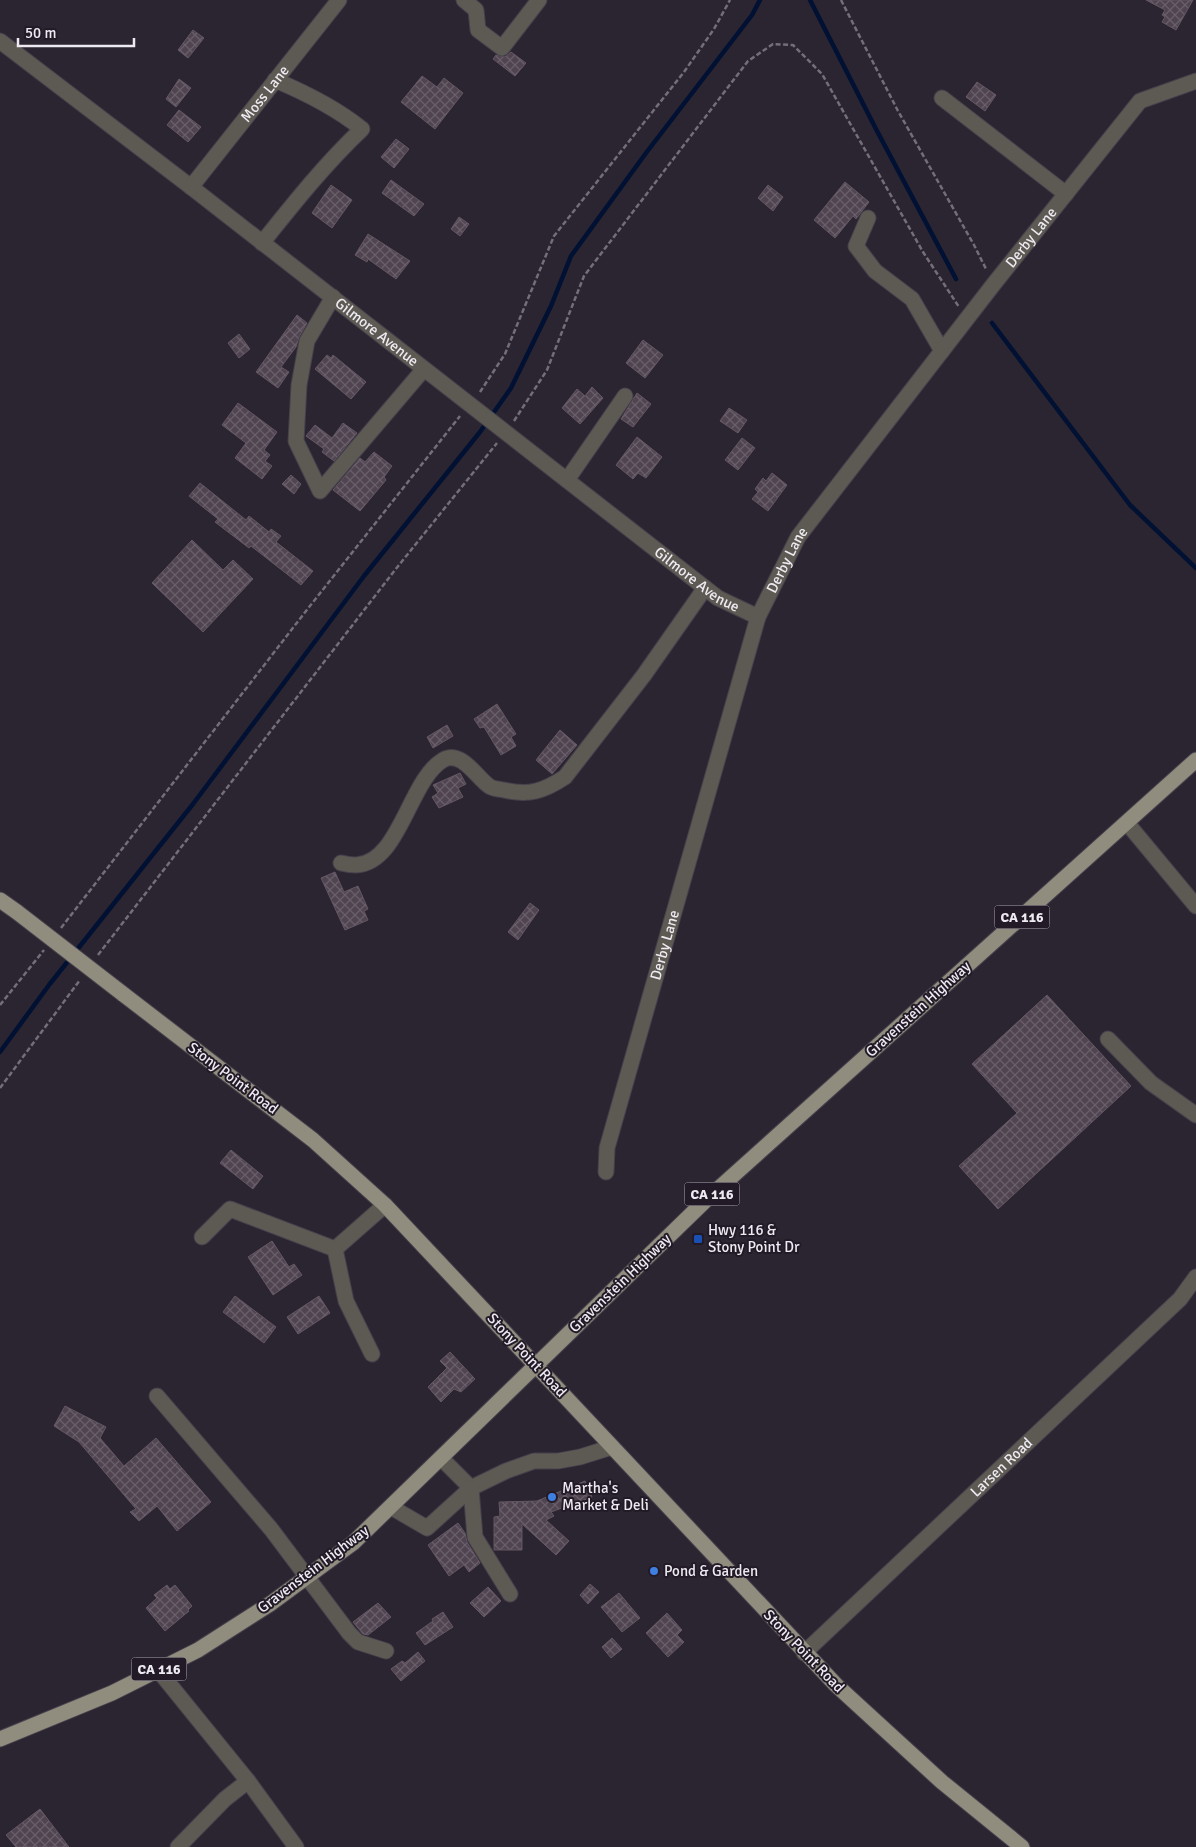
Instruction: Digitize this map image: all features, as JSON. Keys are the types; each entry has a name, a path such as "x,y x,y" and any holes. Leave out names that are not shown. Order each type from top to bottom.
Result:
{"main road":[{"name":"Gravenstein Highway","path":"0,1739 112,1693 198,1650 270,1604 353,1543 715,1192 1196,760"},
{"name":"Stony Point Road","path":"0,900 313,1140 385,1204 836,1686 942,1782 1022,1847"}],"street":[{"name":"Moss Lane","path":"191,187 339,0"},
{"path":"464,0 476,10 478,30 502,48 539,0"},
{"name":"Gilmore Avenue","path":"0,41 191,187 718,598 758,617"},
{"path":"262,243 299,196 362,129 347,117 309,95 275,80"},
{"name":"Derby Lane","path":"606,1172 607,1148 758,617 798,537 966,319 1140,101 1196,81"},
{"path":"942,98 1066,194"},
{"path":"868,218 856,246 875,271 912,299 942,351"},
{"path":"333,298 307,342 299,385 296,441 320,491 424,368"},
{"path":"566,480 625,396"},
{"path":"341,863 356,865 366,863 382,851 395,834 425,778 434,766 445,758 452,757 462,762 490,787 517,793 537,792 552,786 565,777 644,676 705,588"},
{"path":"1127,823 1196,906"},
{"path":"1108,1039 1151,1083 1196,1115"},
{"path":"334,1249 385,1204"},
{"path":"202,1237 230,1210 334,1249"},
{"path":"334,1249 346,1301 372,1354"},
{"name":"Larsen Road","path":"804,1653 1180,1299 1196,1277"},
{"path":"157,1396 272,1529 343,1626 358,1642 386,1651"},
{"path":"391,1507 428,1528 471,1488 506,1471 534,1461 558,1461 580,1457 612,1447"},
{"path":"441,1458 471,1488 475,1537 510,1594"},
{"path":"158,1670 248,1781 296,1847"},
{"path":"178,1847 225,1799 248,1781"}],"path":[{"path":"93,888 459,416 475,408 505,354 554,236 684,72 714,29 730,0"},
{"path":"841,0 898,111 974,245 993,285"},
{"path":"94,960 503,430 547,370 584,276 748,61 773,44 793,44 822,74 923,252 966,319"},
{"path":"0,1088 84,975"}],"building":[{"path":"1146,0 1193,0 1176,30 1162,22 1165,17 1162,15 1165,10"},
{"path":"193,30 204,38 188,58 178,50"},
{"path":"511,52 526,63 515,76 493,59 496,55 505,57"},
{"path":"422,76 437,87 444,78 463,93 435,129 401,102"},
{"path":"179,79 191,88 176,107 166,99"},
{"path":"977,82 996,95 985,111 966,97"},
{"path":"179,110 201,127 188,142 167,125"},
{"path":"396,139 409,149 394,168 381,157"},
{"path":"391,180 424,204 414,216 382,193"},
{"path":"845,182 869,202 856,219 853,216 835,238 814,220"},
{"path":"331,185 352,200 332,228 312,213"},
{"path":"768,185 783,197 773,211 758,198"},
{"path":"459,217 469,224 460,236 451,229"},
{"path":"368,234 410,261 396,279 368,259 367,262 355,255"},
{"path":"297,315 307,323 296,347 281,367 289,372 278,388 256,372"},
{"path":"239,334 250,349 239,358 228,343"},
{"path":"643,340 663,355 645,378 626,363"},
{"path":"327,355 331,358 333,355 366,382 351,399 315,369"},
{"path":"592,387 603,398 580,424 562,408 577,389 585,396"},
{"path":"637,393 651,404 633,427 621,419"},
{"path":"238,403 277,432 264,450 270,455 265,461 272,466 262,479 235,458 246,443 222,425"},
{"path":"729,408 747,420 738,433 720,421"},
{"path":"343,423 357,433 334,461 322,452 324,449 306,436 315,425 332,438"},
{"path":"637,437 662,457 646,478 638,473 633,479 616,465"},
{"path":"742,438 755,448 738,470 725,460"},
{"path":"374,452 392,466 384,477 386,480 360,511 333,490 360,458 365,462"},
{"path":"772,473 787,485 768,511 752,499 758,492 755,489 763,478 766,481"},
{"path":"291,475 301,484 294,494 282,484"},
{"path":"200,483 246,520 249,516 269,532 271,529 281,536 276,542 313,571 301,585 251,546 249,548 215,522 218,519 189,496"},
{"path":"192,540 223,570 233,560 253,579 203,632 152,583"},
{"path":"497,704 516,734 511,737 516,746 501,755 484,727 480,728 474,719"},
{"path":"447,725 453,736 433,748 427,737"},
{"path":"560,730 577,745 552,774 536,760"},
{"path":"460,773 466,784 458,788 463,797 439,808 432,797 438,793 433,785"},
{"path":"335,872 344,892 358,886 368,909 364,911 368,920 345,930 321,878"},
{"path":"530,903 539,910 518,940 508,932"},
{"path":"1047,995 1131,1086 998,1209 959,1166 1017,1113 972,1064"},
{"path":"231,1150 263,1176 253,1189 220,1163"},
{"path":"272,1241 289,1267 294,1264 302,1275 273,1295 248,1257"},
{"path":"235,1296 276,1327 264,1343 223,1312"},
{"path":"319,1296 330,1313 298,1334 287,1317"},
{"path":"450,1352 475,1379 461,1392 454,1389 441,1402 428,1387 447,1368 440,1361"},
{"path":"65,1406 106,1427 100,1438 124,1466 156,1438 211,1502 177,1531 157,1506 139,1521 130,1512 136,1509 79,1442 54,1426"},
{"path":"585,1481 592,1497 551,1512 554,1516 546,1520 569,1541 556,1555 522,1524 522,1550 494,1550 494,1517 500,1516 499,1502 537,1501"},
{"path":"458,1523 480,1563 469,1572 464,1565 449,1576 428,1545"},
{"path":"590,1584 599,1592 588,1604 580,1595"},
{"path":"167,1585 170,1589 175,1585 192,1606 189,1611 165,1631 146,1608 157,1598 154,1595"},
{"path":"488,1587 501,1601 484,1617 470,1603"},
{"path":"619,1593 640,1618 622,1632 601,1607"},
{"path":"378,1603 391,1617 368,1635 363,1634 353,1622"},
{"path":"443,1612 453,1627 425,1645 416,1633"},
{"path":"667,1613 682,1630 677,1635 684,1642 668,1657 646,1633"},
{"path":"612,1638 622,1649 611,1658 602,1647"},
{"path":"418,1652 425,1661 401,1681 391,1669 402,1661 405,1663"},
{"path":"40,1809 69,1847 16,1847 6,1835"}],"waterway":[{"path":"0,1052 49,985 193,804 364,576 480,432 511,388 551,306 571,256 646,153 752,15 760,0"},
{"path":"810,0 956,279"},
{"path":"992,323 1130,505 1196,568"}],"place":[{"name":"Hwy 116 & Stony Point Dr","path":"698,1239"},
{"name":"Martha's Market & Deli","path":"552,1497"},
{"name":"Pond & Garden","path":"654,1571"}]}
